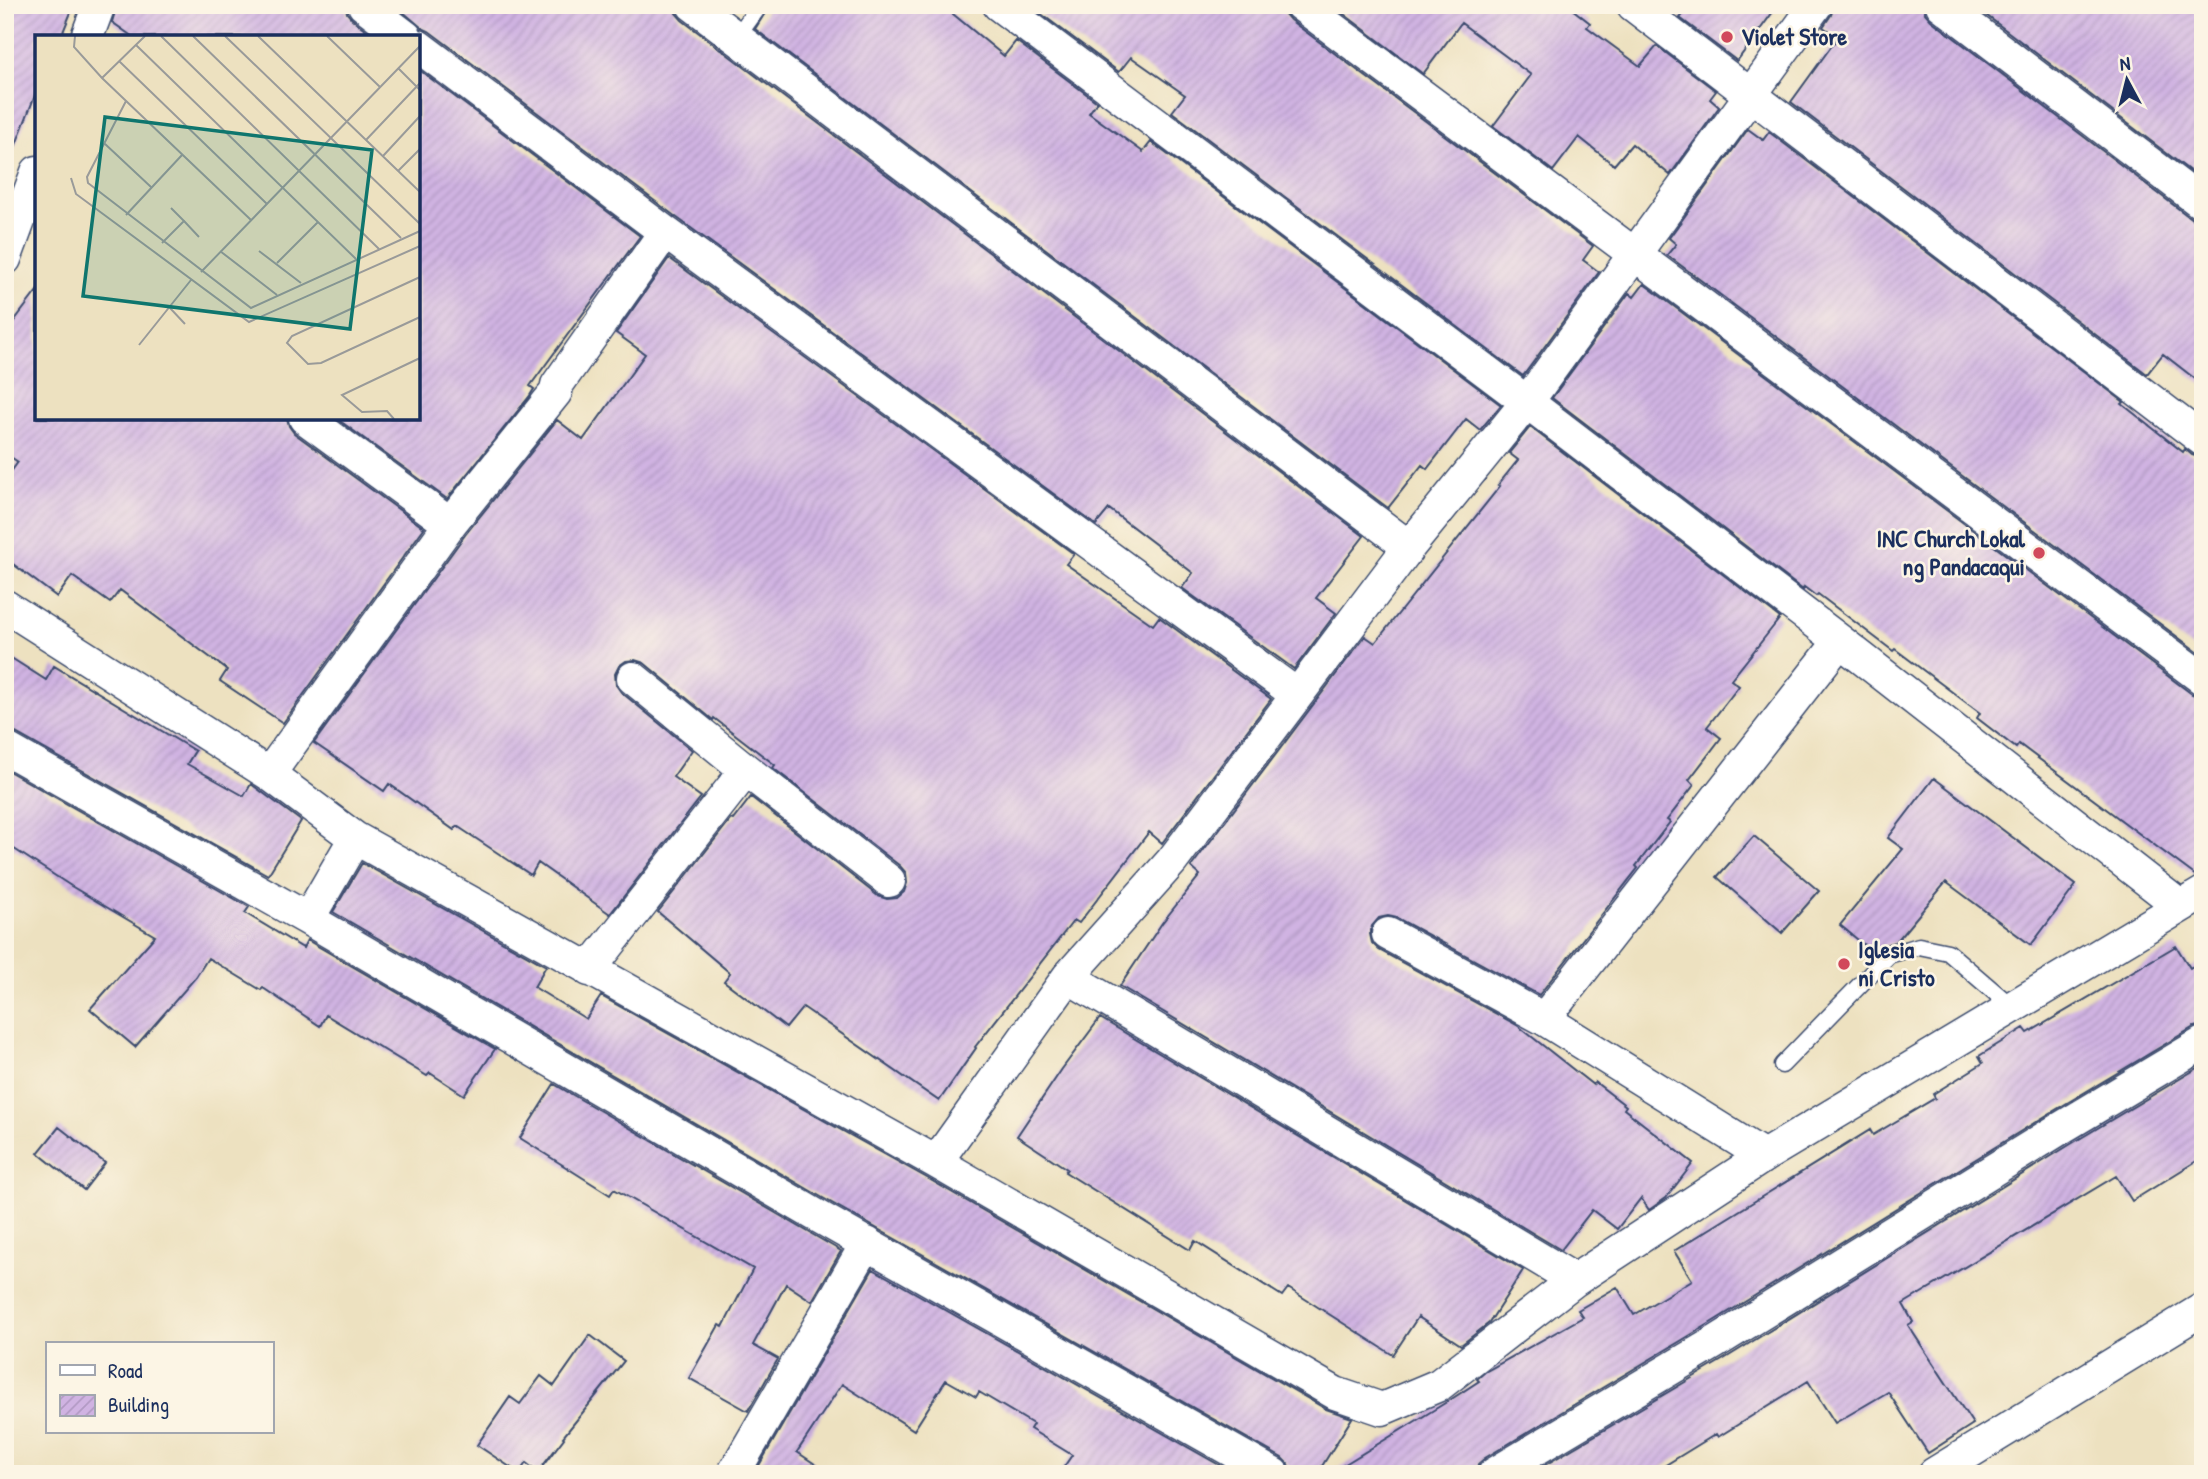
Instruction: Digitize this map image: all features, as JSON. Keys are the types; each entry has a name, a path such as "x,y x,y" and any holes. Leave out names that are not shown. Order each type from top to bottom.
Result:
{"street":[{"path":"88,35 99,5"},
{"path":"364,5 403,35"},
{"path":"693,5 1409,547"},
{"path":"5,606 269,774 355,838 936,1162 1335,1393 1382,1409 1439,1385 1575,1280 1764,1156 2191,899 1840,641 999,5"},
{"path":"1301,5 2203,678"},
{"path":"1633,5 2203,440"},
{"path":"936,1162 1068,977 1172,861 1409,547 1527,402 1816,5"},
{"path":"1942,5 2203,204"},
{"path":"420,48 666,232 1296,694"},
{"path":"5,259 30,216 35,185"},
{"path":"269,774 450,524 555,392 557,385 666,232"},
{"path":"308,420 450,524"},
{"path":"1545,1019 1840,641"},
{"path":"633,678 746,771 889,881"},
{"path":"5,748 308,919 814,1214 1273,1474"},
{"path":"589,970 746,771"},
{"path":"308,919 355,838"},
{"path":"1388,934 1545,1019 1764,1156"},
{"path":"1068,977 1575,1280"},
{"path":"1494,1474 2203,1043"},
{"path":"733,1474 867,1243"},
{"path":"1934,1474 2203,1309"}],"lane":[{"path":"736,38 760,5"},
{"path":"1782,1065 1889,954 1919,946 1948,951 2012,1007"}],"building":[{"path":"5,5 74,5 62,35 35,35 35,95 8,165 5,164"},
{"path":"117,5 346,5 347,13 352,19 372,35 130,35 112,22"},
{"path":"395,5 675,5 676,13 682,20 1364,536 1316,598 1336,613 1294,669 1182,588 1193,573 1109,509 1096,525 676,217"},
{"path":"770,5 942,5 1004,56 1016,41 1097,102 1089,113 1143,152 1151,142 1501,405 1480,430 1466,419 1427,469 1422,465 1388,508 755,29"},
{"path":"1046,5 1283,5 1284,13 1290,20 1593,246 1583,260 1599,272 1523,376 1172,112 1185,95 1131,57 1119,72 1040,13"},
{"path":"1332,5 1567,5 1590,23 1587,27 1640,66 1657,46 1716,91 1710,99 1719,107 1670,175 1632,144 1614,165 1579,137 1553,171 1493,126 1531,75 1461,23 1423,74"},
{"path":"1691,5 1778,5 1737,61 1680,18"},
{"path":"1834,5 1924,5 1925,13 1931,20 2192,219 2203,222 2203,385 2163,354 2147,374 1791,102 1838,37 1823,27"},
{"path":"1973,5 2203,5 2203,181"},
{"path":"420,71 640,236 530,386 534,389 529,397 447,499 339,420 420,420"},
{"path":"1748,129 1763,140 1769,132 2124,402 2122,404 2183,452 2185,449 2192,455 2203,458 2203,656 1667,255 1676,244 1669,238"},
{"path":"669,258 1074,554 1066,564 1153,625 1159,617 1271,699 1162,843 1149,832 1079,923 1074,920 975,1047 939,1101 803,1007 786,1028 724,981 730,973 658,912 751,797 878,896 897,898 904,892 907,883 906,873 900,866 773,768 775,765 714,718 713,720 644,663 626,661 619,666 615,674 616,685 692,750 673,777 701,797 610,914 538,863 531,875 457,826 454,830 389,784 384,791 314,743 465,535 557,420 583,440 645,354 616,333"},
{"path":"1644,284 2192,694 2203,697 2203,875 2196,876 2019,744 2016,748 1977,718 1980,713 1818,594 1816,596 1804,587 1803,590 1552,398 1629,293 1634,297"},
{"path":"35,294 35,420 288,420 294,433 424,528 283,723 220,681 227,670 120,590 110,603 72,576 57,597 5,558 5,480 18,462 5,453 5,333"},
{"path":"1530,427 1780,618 1731,680 1739,686 1707,727 1721,738 1689,780 1694,785 1667,820 1670,822 1636,866 1638,868 1539,995 1397,918 1379,918 1372,926 1372,943 1379,950 1517,1025 1593,1085 1595,1082 1626,1106 1624,1109 1693,1163 1666,1198 1649,1210 1641,1198 1617,1229 1592,1210 1561,1250 1120,986 1162,923 1200,875 1191,867 1365,636 1375,643 1500,486 1498,485 1518,460 1509,453"},
{"path":"5,654 46,680 54,666 195,751 187,764 244,796 251,784 301,821 268,875 14,732 5,730"},
{"path":"5,769 249,907 245,913 303,948 307,940 495,1049 464,1095 430,1073 427,1076 326,1015 320,1026 263,988 261,990 208,958 196,977 135,1047 90,1009 155,936 5,843"},
{"path":"1934,778 2076,885 2031,945 1946,882 1896,942 1885,945 1875,954 1840,925 1903,849 1888,838"},
{"path":"1754,836 1819,891 1782,933 1717,877"},
{"path":"362,863 546,966 534,987 586,1019 601,996 927,1178 1326,1409 1352,1418 1317,1474 1291,1474 1288,1464 1282,1458 823,1198 333,912"},
{"path":"2176,946 2190,968 2203,961 2203,1025 2194,1027 2052,1112 1704,1327 1485,1458 1478,1464 1476,1474 1329,1474 1450,1400 1479,1381 1477,1379 1485,1372 1583,1317 1578,1310 1617,1287 1634,1315 1692,1280 1674,1251 1870,1130 1873,1135 1935,1098 1933,1094 1983,1063 1979,1056 2024,1028 2028,1033"},
{"path":"1100,1018 1523,1270 1489,1323 1461,1345 1418,1317 1393,1355 1288,1288 1282,1296 1195,1241 1190,1250 1065,1172 1067,1169 1017,1136"},
{"path":"2203,1065 2203,1157 2132,1201 2116,1176 1903,1304 1913,1322 1908,1325 1973,1424 1928,1453 1888,1392 1835,1423 1808,1381 1718,1437 1716,1434 1651,1474 1530,1474 1724,1359"},
{"path":"554,1084 841,1251 812,1301 786,1284 753,1345 778,1359 748,1411 689,1378 719,1325 723,1327 753,1269 614,1189 610,1195 520,1138"},
{"path":"59,1127 105,1163 84,1190 38,1153"},
{"path":"873,1269 1235,1474 1059,1474 1072,1455 1030,1429 1033,1424 979,1392 976,1397 946,1380 914,1430 842,1384 797,1452 830,1474 754,1474"},
{"path":"590,1335 624,1361 538,1472 526,1463 519,1473 477,1445 510,1397 520,1404 541,1376 554,1386"}],"place":[{"name":"Violet Store","path":"1727,37"},
{"name":"INC Church Lokal ng Pandacaqui","path":"2039,553"},
{"name":"Iglesia ni Cristo","path":"1844,964"}]}
